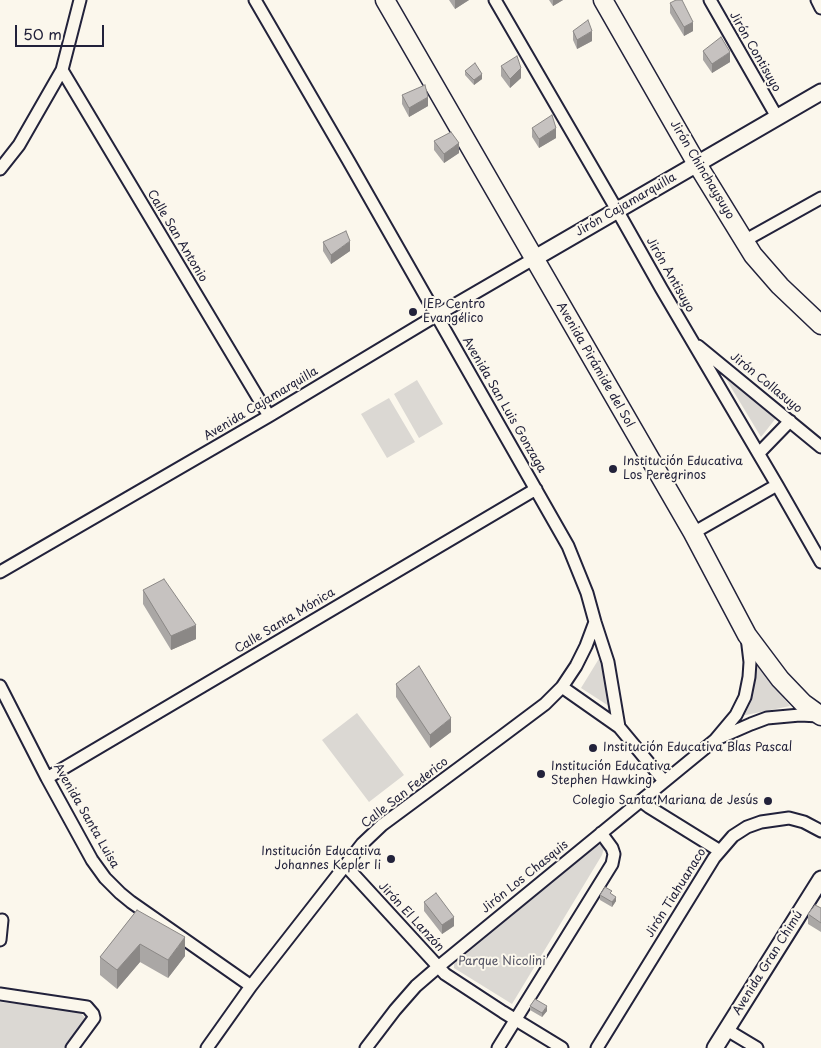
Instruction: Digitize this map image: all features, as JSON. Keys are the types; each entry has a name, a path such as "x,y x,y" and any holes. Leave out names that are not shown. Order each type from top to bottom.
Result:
{"main road":[{"name":"Avenida Pirámide del Sol","path":"385,0 693,533 747,635 780,679 803,703 821,716"},
{"name":"Jirón Chinchaysuyo","path":"603,0 697,164 753,255 780,286 821,325"}],"street":[{"path":"0,169 19,145 62,70 80,0"},
{"name":"Avenida San Luis Gonzaga","path":"255,0 568,546 587,593 594,622 608,662 619,727"},
{"name":"Jirón Antisuyo","path":"495,0 821,562"},
{"name":"Jirón Contisuyo","path":"710,0 777,117"},
{"path":"816,0 821,8"},
{"name":"Calle San Antonio","path":"62,70 269,416"},
{"name":"Jirón Cajamarquilla","path":"535,258 821,92"},
{"path":"744,241 821,198"},
{"name":"Avenida Cajamarquilla","path":"0,572 269,416 535,258"},
{"name":"Jirón Collasuyo","path":"693,342 821,446"},
{"path":"759,453 790,420"},
{"path":"693,533 778,485"},
{"name":"Calle Santa Mónica","path":"47,778 536,489"},
{"name":"Calle San Federico","path":"207,1048 252,986 362,844 382,825 545,704 562,688 586,646 594,622"},
{"name":"Jirón Los Chasquis","path":"366,1048 416,986 438,966 715,740 736,715 745,698 750,662 747,635"},
{"name":"Avenida Santa Luisa","path":"0,686 47,778 92,860 105,878 131,902 252,986"},
{"path":"562,688 619,727 664,781"},
{"name":"Jirón Los Chasquis","path":"715,740 767,718 800,715 821,716"},
{"path":"640,801 720,851"},
{"name":"Jirón Tiahuanaco","path":"596,1048 714,858 733,836 747,827 761,822 789,818 804,822 821,832"},
{"path":"498,1048 612,864 614,854 612,848 601,833"},
{"name":"Jirón El Lanzón","path":"345,866 445,974 562,1048"},
{"name":"Avenida Gran Chimú","path":"715,1048 821,879"},
{"path":"0,940 2,920"},
{"path":"0,994 85,1006 90,1010 94,1018 72,1048"},
{"path":"727,1030 757,1048"}],"green space":[{"path":"723,374 776,418 761,437"},
{"path":"417,380 443,424 419,438 394,394"},
{"path":"389,398 415,442 387,458 361,414"},
{"path":"600,657 612,708 581,688"},
{"path":"756,664 790,706 741,716 752,683"},
{"path":"357,713 404,775 369,802 322,740"},
{"name":"Parque Nicolini","path":"602,845 604,848 602,855 512,1004 454,968 454,964 596,846"},
{"path":"0,1002 79,1011 86,1019 64,1048 0,1048"}],"building":[{"path":"682,0 693,22 684,27 670,3"},
{"path":"588,20 592,31 577,40 573,31"},
{"path":"721,37 730,52 712,64 703,51"},
{"path":"517,56 521,68 510,79 501,66"},
{"path":"475,63 482,74 474,80 465,71"},
{"path":"425,85 428,97 409,108 402,95"},
{"path":"552,115 556,128 539,139 532,128"},
{"path":"451,132 459,143 444,154 434,141"},
{"path":"346,231 350,241 331,255 323,242"},
{"path":"164,579 196,625 171,636 143,590"},
{"path":"419,666 451,718 430,735 396,684"},
{"path":"605,887 612,891 610,893 616,897 612,902 600,895"},
{"path":"436,893 454,917 442,925 424,902"},
{"path":"815,905 821,908 821,923 808,914"},
{"path":"137,910 185,937 168,960 140,944 117,970 100,957"},
{"path":"535,999 547,1006 542,1013 530,1006"}],"place":[{"name":"IEP Centro Evangélico","path":"413,312"},
{"name":"Institución Educativa Los Peregrinos","path":"613,469"},
{"name":"Institución Educativa Blas Pascal","path":"593,748"},
{"name":"Institución Educativa Stephen Hawking","path":"541,774"},
{"name":"Colegio Santa Mariana de Jesús","path":"768,801"},
{"name":"Institución Educativa Johannes Kepler Ii","path":"391,859"}]}
